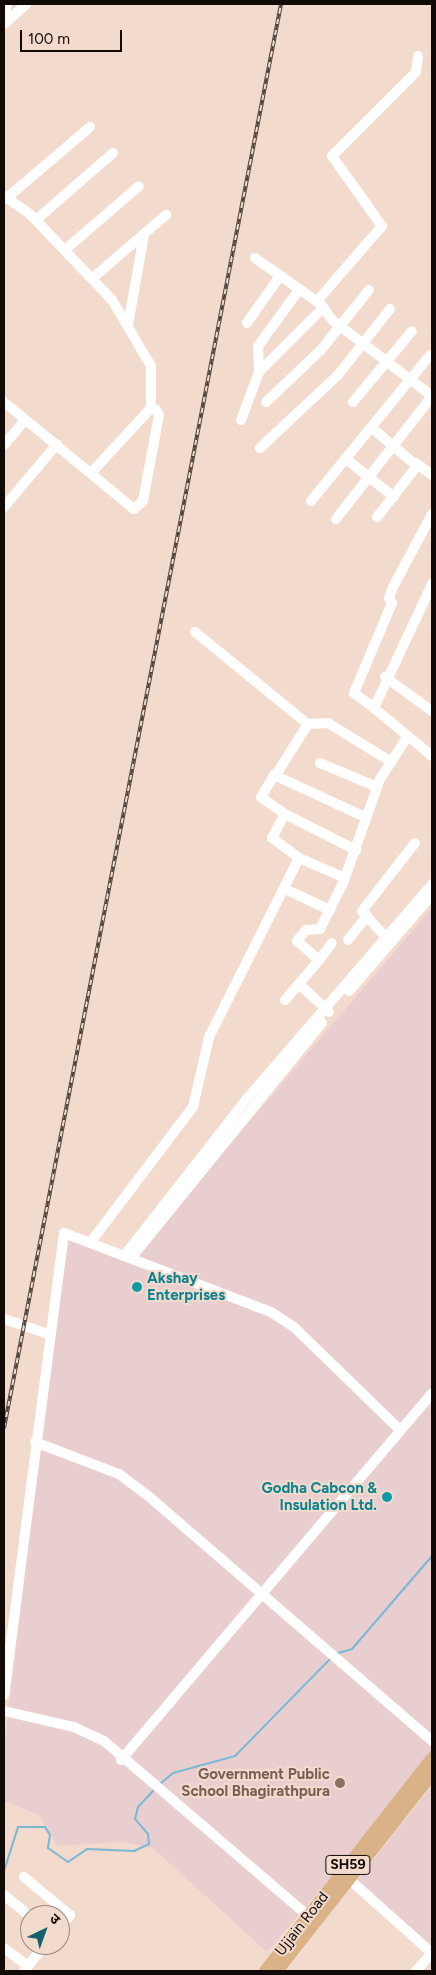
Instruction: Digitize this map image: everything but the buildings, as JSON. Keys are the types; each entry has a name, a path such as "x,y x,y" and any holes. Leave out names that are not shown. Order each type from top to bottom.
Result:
{"main road":[{"name":"Ujjain Road","path":"265,1971 432,1758"},
{"name":"Ujjain Road","path":"277,1971 432,1774"}],"street":[{"path":"4,23 7,4"},
{"path":"4,23 26,4"},
{"path":"258,372 320,306 382,226 332,156 416,72 418,56"},
{"path":"90,127 6,197 36,220 94,276 128,325 151,366 151,408 91,473"},
{"path":"36,220 114,153"},
{"path":"66,249 139,186"},
{"path":"94,276 166,216"},
{"path":"128,325 144,234"},
{"path":"255,258 320,306 340,326 432,396 336,519"},
{"path":"247,323 280,276"},
{"path":"241,420 258,372 258,346 299,290"},
{"path":"266,402 340,326 369,290"},
{"path":"260,448 338,375 390,309"},
{"path":"353,402 412,331"},
{"path":"311,501 430,355"},
{"path":"4,402 57,444 131,508 141,505 159,415 151,408"},
{"path":"4,445 25,420"},
{"path":"372,428 432,474"},
{"path":"4,507 57,444"},
{"path":"346,459 394,497"},
{"path":"377,517 394,497 416,463"},
{"path":"432,514 393,587 389,598 392,603 354,693 432,756"},
{"path":"374,708 385,677 432,584"},
{"path":"195,632 308,724"},
{"path":"385,677 432,711"},
{"path":"356,850 285,814 261,797 308,724 316,720 328,723 390,760"},
{"path":"319,960 297,941 306,930 320,929 345,878 377,787 390,760 408,736"},
{"path":"320,763 377,787"},
{"path":"277,773 367,818"},
{"path":"285,814 272,838 299,858 345,878"},
{"path":"389,940 362,911 415,843"},
{"path":"90,1243 184,1123 192,1107 209,1037 299,858"},
{"path":"389,940 432,884"},
{"path":"284,889 330,910"},
{"path":"128,1257 328,1011 389,940 432,895"},
{"path":"348,940 367,916"},
{"path":"285,1000 332,943"},
{"path":"299,984 328,1011"},
{"path":"4,1695 48,1334 64,1233 255,1305 294,1327 400,1430"},
{"path":"4,1319 48,1334"},
{"path":"121,1760 432,1393"},
{"path":"35,1442 119,1474 194,1533 262,1595 324,1645 432,1741"},
{"path":"4,1711 74,1727 104,1742 121,1760 161,1790 308,1916"},
{"path":"24,1877 58,1905"},
{"path":"350,1880 432,1953 416,1971"},
{"path":"4,1895 20,1908"},
{"path":"4,1948 26,1969 38,1955"}],"shaded area":[{"path":"432,908 432,1758 267,1952 154,1849 124,1842 57,1846 39,1815 4,1801 4,1749 65,1236 131,1260"},
{"path":"432,1786 432,1950 356,1882"}],"waterway":[{"path":"335,1654 352,1649 432,1556"},
{"path":"160,1784 173,1773 235,1756 330,1659"},
{"path":"4,1871 18,1827 45,1827 50,1835 48,1848 68,1862 87,1849 134,1851 149,1844 148,1834 135,1819 138,1807 155,1789"}],"railway":[{"path":"4,1428 281,4"}],"place":[{"name":"Akshay Enterprises","path":"137,1287"},
{"name":"Godha Cabcon & Insulation Ltd.","path":"387,1497"},
{"name":"Government Public School Bhagirathpura","path":"340,1783"}]}
